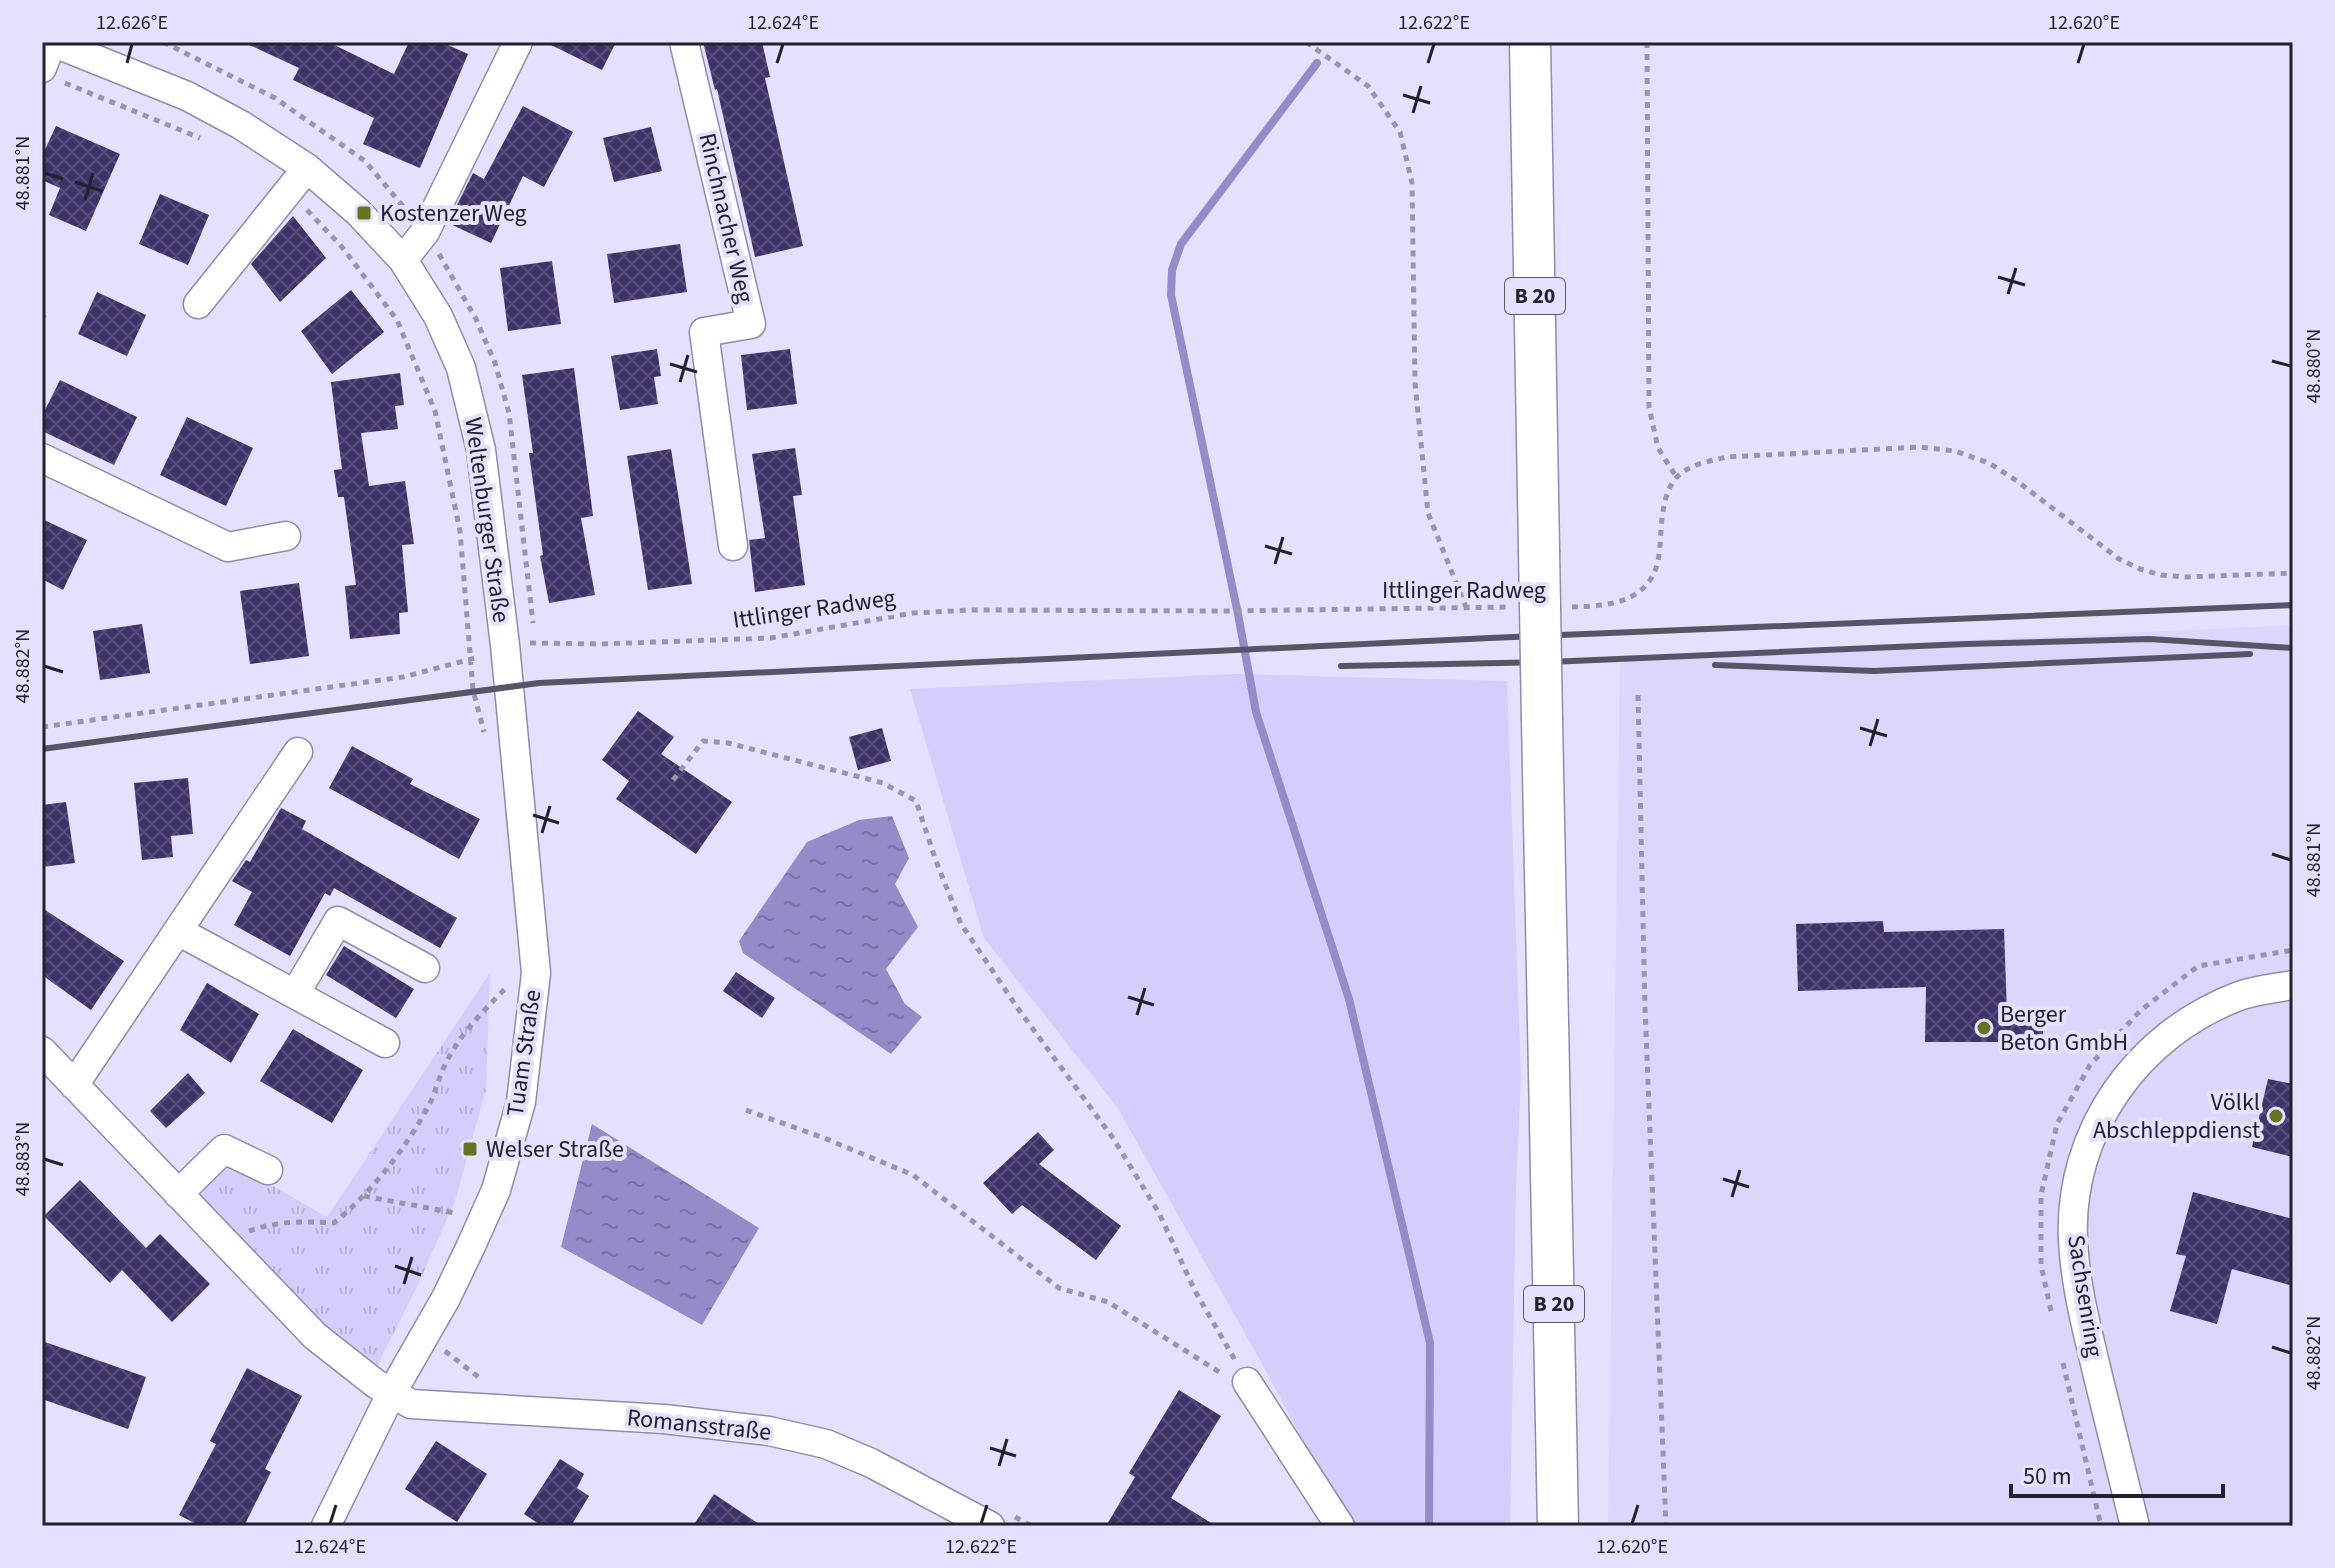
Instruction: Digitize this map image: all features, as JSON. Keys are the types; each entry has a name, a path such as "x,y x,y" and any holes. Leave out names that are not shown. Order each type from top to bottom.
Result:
{"highway":[{"name":"B 20","path":"1530,42 1558,1526"}],"street":[{"path":"49,73 52,42"},
{"name":"Weltenburger Straße","path":"52,42 187,96 241,125 307,168 358,212 403,260 438,316 461,368 481,450 509,686"},
{"path":"403,260 425,232 518,42"},
{"name":"Rinchnacher Weg","path":"684,42 751,324 704,332 733,546"},
{"path":"198,304 307,168"},
{"path":"42,458 228,547 286,536"},
{"name":"Tuam Straße","path":"326,1526 391,1394 446,1298 496,1190 521,1102 536,973 509,686"},
{"path":"74,1085 298,752"},
{"path":"295,994 338,921 425,968"},
{"path":"178,931 385,1043"},
{"name":"Sachsenring","path":"2135,1526 2083,1315 2073,1242 2074,1201 2085,1153 2106,1106 2136,1063 2179,1026 2240,995 2293,986"},
{"path":"42,1051 315,1336 391,1394"},
{"path":"178,1194 224,1149 268,1170"},
{"path":"1252,1388 1340,1526"},
{"name":"Romansstraße","path":"391,1394 411,1404 664,1419 769,1431 826,1444 871,1463 983,1525"}],"path":[{"path":"163,42 275,98 365,161 425,232 455,279 495,363 509,413 534,627"},
{"path":"1306,42 1368,86 1400,132 1412,183 1415,383 1428,513 1466,607"},
{"path":"1647,42 1649,407 1658,448 1677,478 1699,463 1727,457 1920,447 1955,451 1999,469 2119,559 2140,569 2186,577 2293,573"},
{"path":"49,73 182,128 210,143"},
{"path":"288,190 342,247 397,320 435,411 460,531 477,716 487,740"},
{"name":"Ittlinger Radweg","path":"1559,607 1602,606 1628,600 1644,587 1656,569 1666,496 1677,478"},
{"name":"Ittlinger Radweg","path":"42,727 403,677 470,661 505,645 536,642 601,644 771,638 913,613 971,610 1226,611 1517,607"},
{"path":"536,642 537,656"},
{"path":"1638,695 1645,1008 1666,1526"},
{"path":"673,780 703,741 728,743 883,783 916,801 961,924 1019,1010 1113,1138 1159,1213 1195,1291 1252,1388"},
{"path":"227,1245 243,1234 268,1225 302,1221 334,1223 364,1196 413,1134 431,1101 446,1063 475,1019 516,977"},
{"path":"746,1110 913,1175 1059,1288 1108,1302 1252,1388"},
{"path":"364,1196 455,1213"},
{"path":"449,1227 460,1201"},
{"path":"443,1350 449,1338"}],"shaded area":[{"path":"2293,625 2293,1526 1608,1526 1620,657"}],"green space":[{"path":"1235,674 1507,681 1521,1078 1510,1526 1349,1526 1260,1360 1117,1107 984,938 910,689"},
{"path":"490,973 486,1090 455,1201 417,1287 373,1374 187,1192 223,1157 327,1217"}],"water":[{"path":"892,816 909,858 895,884 918,927 886,969 905,1004 922,1017 891,1054 743,953 739,941 807,842 859,820"},
{"path":"592,1124 759,1228 702,1325 561,1247"}],"building":[{"path":"243,42 328,42 394,74 409,42 441,42 468,54 420,168 363,144 374,118 293,80 299,68"},
{"path":"545,42 616,42 602,70"},
{"path":"703,42 762,42 770,77 765,78 803,246 755,257 717,89"},
{"path":"523,106 573,132 544,187 523,176 491,243 448,223 473,173 484,179"},
{"path":"56,126 120,154 86,231 49,215 60,188 42,180 42,156"},
{"path":"651,127 662,171 614,182 603,138"},
{"path":"160,194 209,215 188,265 139,244"},
{"path":"293,216 326,258 280,302 251,264"},
{"path":"680,244 687,292 614,303 607,254"},
{"path":"552,261 561,324 508,331 500,268"},
{"path":"351,290 384,332 332,374 301,331"},
{"path":"97,292 146,315 127,356 78,334"},
{"path":"657,349 661,376 654,377 658,404 620,410 611,356"},
{"path":"790,349 797,404 747,410 741,355"},
{"path":"574,368 593,516 581,518 595,595 549,603 540,556 543,555 529,453 533,453 522,375"},
{"path":"400,373 404,405 395,406 398,429 361,433 369,486 405,481 414,544 402,545 408,612 399,613 400,634 350,639 345,586 356,585 344,497 338,497 334,470 342,469 331,382"},
{"path":"60,380 137,417 114,465 42,431 42,416"},
{"path":"187,417 253,448 226,506 160,475"},
{"path":"795,448 802,495 793,496 805,585 755,592 749,540 765,538 752,454"},
{"path":"671,449 692,584 648,590 627,456"},
{"path":"42,519 87,540 63,590 42,579"},
{"path":"299,583 309,656 250,664 240,591"},
{"path":"142,624 150,673 100,680 93,631"},
{"path":"638,711 674,737 661,754 732,802 696,854 616,799 629,781 602,760"},
{"path":"882,728 891,761 858,770 849,737"},
{"path":"352,746 413,779 410,784 480,819 459,859 329,788"},
{"path":"188,778 193,834 171,836 173,857 142,860 134,783"},
{"path":"66,802 75,863 42,867 42,805"},
{"path":"281,808 306,821 302,829 457,918 440,948 334,888 330,896 325,893 290,956 234,925 252,892 232,881 246,860 250,862"},
{"path":"42,908 124,961 91,1010 42,975"},
{"path":"1883,921 1884,932 2004,929 2007,1013 2043,1013 2043,1042 1925,1042 1926,987 1798,991 1796,924"},
{"path":"344,946 414,989 396,1018 326,975"},
{"path":"736,972 775,998 762,1018 723,991"},
{"path":"207,983 259,1014 231,1063 180,1030"},
{"path":"293,1029 363,1070 332,1123 260,1081"},
{"path":"188,1073 205,1093 166,1128 150,1111"},
{"name":"Völkl Abschleppdienst","path":"2268,1079 2293,1084 2293,1157 2252,1147"},
{"path":"1038,1132 1054,1150 1039,1164 1121,1226 1096,1260 1022,1205 1012,1214 983,1183"},
{"path":"80,1180 146,1248 160,1234 210,1284 172,1322 122,1270 110,1283 44,1216"},
{"path":"2193,1192 2293,1219 2293,1286 2232,1269 2217,1324 2170,1311 2186,1256 2176,1254"},
{"path":"42,1341 146,1377 128,1429 42,1399"},
{"path":"247,1368 302,1396 265,1469 271,1472 244,1526 200,1526 179,1515 216,1444 210,1441"},
{"path":"1179,1390 1221,1416 1171,1498 1216,1526 1106,1526 1135,1477 1129,1473"},
{"path":"436,1441 487,1474 457,1522 405,1489"},
{"path":"560,1459 584,1474 577,1488 589,1496 571,1526 542,1526 524,1514"},
{"path":"714,1494 762,1526 693,1526"}],"waterway":[{"path":"1317,63 1181,244 1172,270 1171,295 1256,712 1349,999 1430,1343 1429,1526"}],"railway":[{"path":"42,749 539,683 1490,638 2293,605"},
{"path":"1341,666 1549,662 2149,639 2293,648"},
{"path":"1715,665 1874,671 2250,654"}],"place":[{"name":"Kostenzer Weg","path":"364,213"},
{"name":"Berger Beton GmbH","path":"1984,1028"},
{"name":"Völkl Abschleppdienst","path":"2276,1116"},
{"name":"Welser Straße","path":"470,1149"}]}
